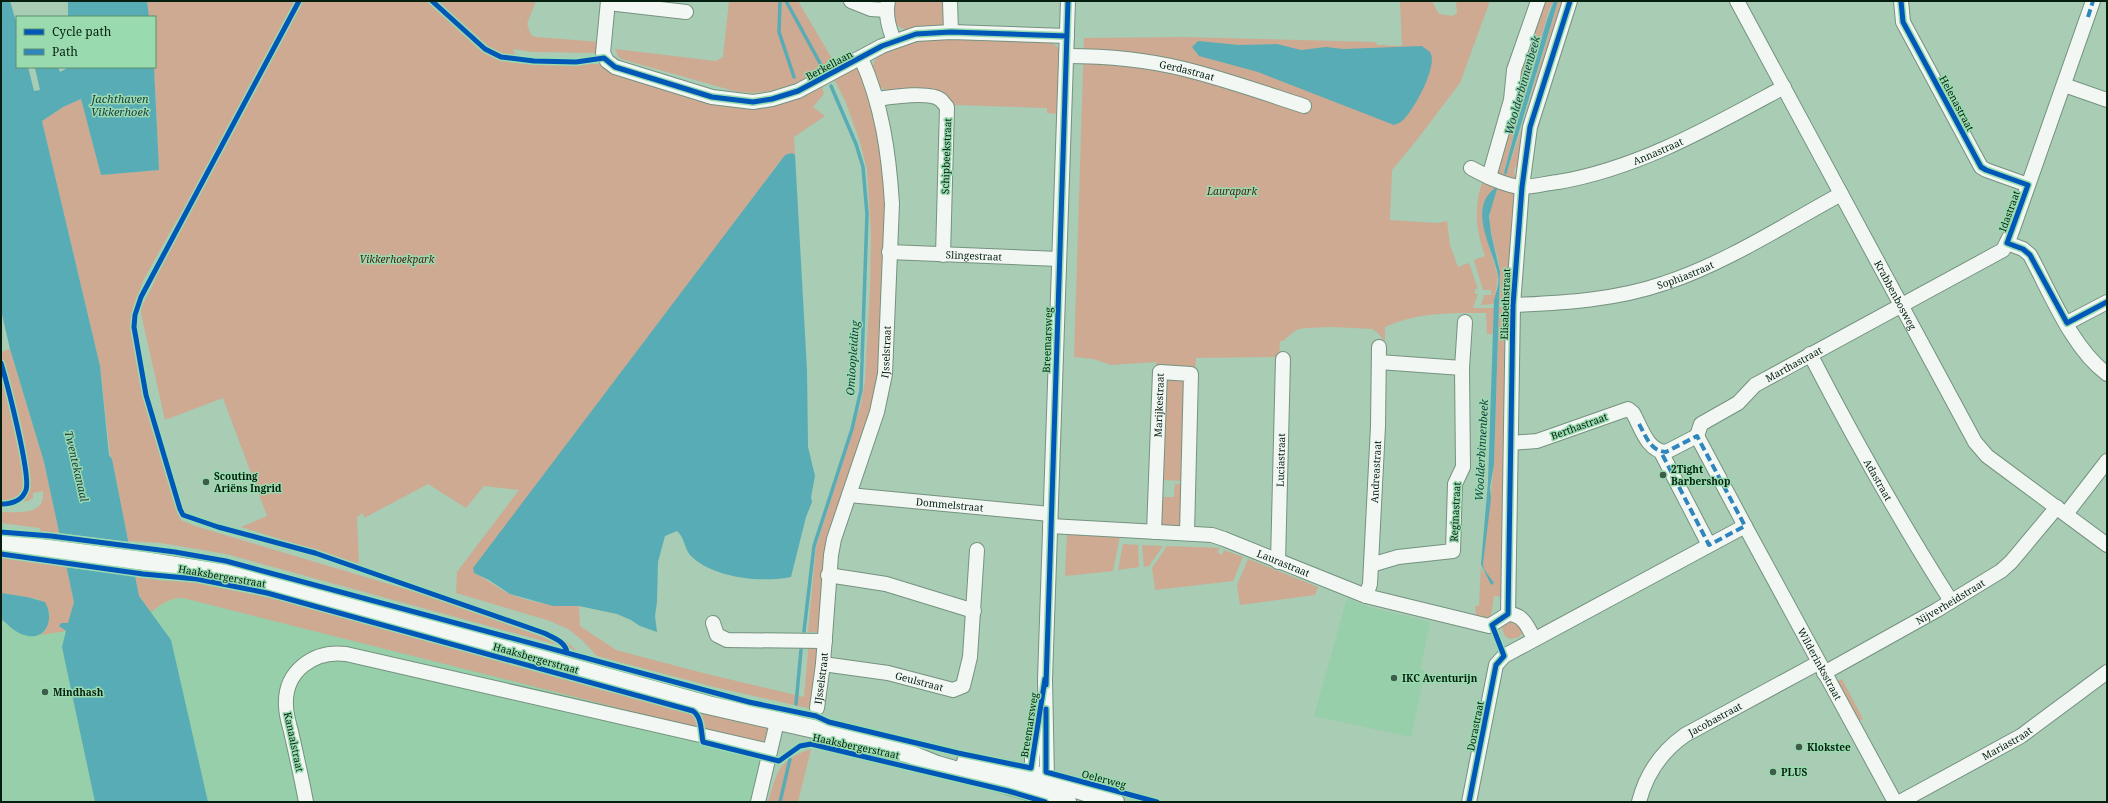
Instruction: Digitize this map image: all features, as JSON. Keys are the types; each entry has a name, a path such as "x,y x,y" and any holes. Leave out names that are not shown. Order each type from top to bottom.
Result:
{"main road":[{"name":"Haaksbergerstraat","path":"1,543 144,561 239,576 708,704 777,722 814,729 910,754 937,766 1042,798"},
{"name":"Haaksbergerstraat","path":"910,754 934,755 1039,777"},
{"name":"Breemarsweg","path":"1039,777 1042,798"},
{"name":"Oelerweg","path":"1039,777 1115,802"},
{"path":"1042,798 1066,802"}],"street":[{"path":"851,1 871,9 887,6 889,28 894,41"},
{"path":"950,1 951,32"},
{"name":"Breemarsweg","path":"1039,777 1045,679 1068,1"},
{"path":"1489,177 1511,100 1514,70 1538,1"},
{"name":"Elisabethstraat","path":"1508,614 1513,305 1522,187 1530,127 1570,1"},
{"name":"Krabbenbosweg","path":"1737,1 1980,449 1987,456 2107,545"},
{"name":"Helenastraat","path":"1901,1 1903,22 1981,167 2028,185"},
{"path":"2080,1 2088,17"},
{"name":"Idastraat","path":"1902,305 2003,250 2007,243 2028,185 2093,1"},
{"path":"608,2 686,12"},
{"name":"Berkellaan","path":"608,2 603,53 604,58 615,67 704,94 733,101 748,102 786,96 894,41 916,34 951,32 1067,36"},
{"name":"Gerdastraat","path":"1066,56 1127,61 1182,68 1304,106"},
{"name":"IJsselstraat","path":"817,708 823,664 828,575 834,538 877,412 886,374 889,252 892,204 877,99 861,58"},
{"path":"2064,85 2107,100"},
{"name":"Annastraat","path":"1522,187 1566,180 1623,166 1685,140 1784,87"},
{"name":"Schipbeekstraat","path":"877,99 899,96 931,96 940,99 947,107 943,255"},
{"path":"1471,168 1489,177 1522,187"},
{"name":"Sophiastraat","path":"1513,305 1570,302 1610,297 1666,283 1723,258 1841,194"},
{"path":"2007,243 2024,250 2030,255 2082,350 2096,366 2107,374"},
{"name":"Slingestraat","path":"889,252 1059,260"},
{"path":"2067,322 2107,302"},
{"name":"Marthastraat","path":"1697,436 1702,424 1738,403 1755,385 1902,305"},
{"name":"Reginastraat","path":"1371,565 1398,557 1453,551 1455,484 1462,467 1462,368 1465,322"},
{"name":"Andreastraat","path":"1366,596 1370,584 1371,565 1378,426 1379,347"},
{"name":"Adastraat","path":"1810,354 1884,492 1951,601"},
{"name":"Luciastraat","path":"1278,562 1283,360"},
{"path":"1379,362 1462,368"},
{"name":"Marijkestraat","path":"1154,532 1160,372 1191,374 1187,532"},
{"name":"Berthastraat","path":"1511,443 1537,441 1628,409 1633,412 1652,447 1661,452"},
{"path":"1697,436 1666,452 1661,452 1709,545"},
{"name":"Wilderinksstraat","path":"1697,436 1821,668 1895,802"},
{"name":"Nijverheidstraat","path":"1821,668 1951,601 2011,562 2062,511 2107,461"},
{"name":"Dommelstraat","path":"849,495 1050,520"},
{"name":"Laurastraat","path":"1050,520 1154,532 1187,532 1224,539 1278,562 1366,596 1489,626 1508,614"},
{"name":"Dorastraat","path":"1469,802 1496,665 1504,656 1745,526"},
{"name":"Geulstraat","path":"823,664 888,673 953,690 963,686 970,657 977,550"},
{"path":"828,575 886,584 974,611"},
{"path":"1508,614 1520,617 1526,623 1534,639"},
{"name":"IJsselstraat","path":"713,623 717,635 727,640 824,641"},
{"name":"Kanaalstraat","path":"306,802 286,706 289,687 297,672 305,663 332,652 770,751"},
{"name":"Jacobastraat","path":"1638,802 1650,770 1675,743 1821,668"},
{"name":"Mariastraat","path":"1900,802 2021,736 2107,672"},
{"path":"758,802 777,722"}],"shaded area":[{"path":"1,514 5,530 178,550 262,569 438,620 439,634 763,718 757,802 1,802"},
{"path":"1347,598 1368,607 1430,622 1420,669 1425,670 1411,737 1314,716"}],"green space":[{"name":"Vikkerhoekpark","path":"147,1 536,1 527,24 531,35 536,37 601,42 599,53 532,52 513,49 518,62 606,64 750,108 778,103 821,83 824,94 813,107 825,116 794,137 795,155 791,153 785,155 525,501 474,573 513,596 522,599 552,605 579,606 580,626 616,650 703,673 804,697 809,641 823,642 817,710 714,687 597,656 582,640 568,629 550,621 456,593 457,572 519,490 484,486 466,508 428,484 364,518 363,513 357,517 359,564 241,527 267,516 223,398 165,420 140,309 152,287 178,218 144,279 133,308 151,406 181,520 195,526 546,631 562,638 576,650 226,554 161,543 128,541 110,455 100,366 42,121 63,107 81,99 101,175 159,170 154,68 156,68 156,16 149,16"},
{"path":"729,1 798,1 834,62 810,76 786,87 748,93 734,91 619,58 615,49 716,61 723,57"},
{"path":"895,1 945,1 945,26 905,30 895,24 893,7"},
{"name":"Laurapark","path":"1400,1 1432,1 1439,14 1452,16 1457,13 1456,1 1490,1 1460,83 1392,170 1390,220 1437,223 1447,221 1450,245 1458,267 1469,263 1478,289 1475,289 1475,294 1478,294 1473,308 1494,308 1493,334 1487,334 1486,313 1447,313 1410,318 1385,327 1385,342 1377,332 1372,329 1333,327 1304,328 1296,330 1283,341 1280,341 1279,357 1196,358 1195,371 1156,369 1156,362 1111,365 1093,359 1074,357 1084,38 1183,37 1376,42 1377,45 1402,46"},
{"path":"1543,1 1554,1 1549,10 1520,112 1504,173 1506,174 1520,133 1558,1 1565,1 1521,168 1515,167 1514,172 1516,178 1514,181 1501,175 1497,171 1509,108 1518,71 1524,53 1536,28"},
{"path":"934,37 1049,41 1061,50 1057,114 1047,113 1047,108 955,105 955,103 887,91 880,87 874,75 873,65 877,57 884,51 904,43"},
{"path":"854,65 864,72 887,176 878,394 828,550 818,632 808,632 816,547 861,404 865,381 870,289 871,233 867,170 860,142 846,103 833,77"},
{"path":"1483,180 1516,193 1508,303 1499,304 1500,272 1491,232 1491,207 1483,211 1483,219 1489,247 1498,276 1494,304 1481,305 1484,295 1491,295 1491,290 1483,290 1474,260 1485,256 1479,237 1477,218 1478,199"},
{"path":"1499,307 1508,307 1503,597 1494,596 1491,616 1487,618 1476,615 1475,606 1479,606 1481,564 1482,570 1494,583 1484,569 1483,564 1494,465"},
{"path":"10,349 44,462 74,602 68,624 60,626 66,631 41,635 46,629 50,613 38,599 1,593 1,554 47,560 40,528 1,523 1,512 30,511 36,509 43,499 43,491 33,493 33,498 28,501 1,503 1,352"},
{"path":"1184,379 1185,481 1161,480 1165,380"},
{"path":"1175,484 1185,484 1181,525 1176,528 1160,525 1159,497 1174,497"},
{"path":"1067,533 1120,536 1113,571 1065,576"},
{"path":"1123,544 1138,545 1139,567 1118,570"},
{"path":"1142,545 1163,546 1149,566 1144,567"},
{"path":"1167,546 1220,548 1217,552 1222,555 1224,550 1243,557 1233,581 1155,590 1152,568"},
{"path":"1248,559 1318,587 1315,595 1240,605 1237,585"},
{"path":"135,576 165,581 184,578 226,585 701,716 705,707 767,724 769,730 767,739 761,742 749,741 183,598 170,600 151,612 139,596"},
{"path":"1515,619 1523,632 1519,637 1510,639 1505,636 1502,629 1504,623"},
{"path":"1842,679 1863,719 1859,721 1838,681"},
{"path":"811,749 798,802 768,802 780,768 791,758"}],"water":[{"path":"1,1 10,1 16,22 16,68 28,68 34,91 40,90 35,68 58,68 60,72 67,68 154,68 159,170 101,175 81,99 63,107 42,121 100,366 109,455 112,459 139,596 171,640 208,802 95,802 62,647 66,631 59,626 61,623 68,623 74,602 44,462 10,349 1,310"},
{"path":"68,1 147,1 149,16 68,16"},
{"path":"1554,1 1558,1 1506,175 1504,173 1516,126"},
{"path":"1198,41 1239,45 1277,44 1301,50 1326,47 1343,49 1422,46 1430,52 1432,58 1428,77 1418,99 1407,116 1401,122 1394,125 1258,72 1199,56 1192,47"},
{"path":"792,153 795,155 807,370 808,447 815,476 811,497 812,502 806,517 791,577 779,579 752,579 724,574 711,569 699,563 690,555 682,537 677,531 665,536 658,562 657,602 655,616 657,632 640,626 617,614 579,606 553,606 510,594 489,580 474,573 473,568 785,155"},
{"path":"1495,188 1497,189 1489,216 1491,233 1500,272 1494,465 1490,487 1491,499 1483,564 1484,569 1494,583 1491,585 1481,564 1488,482 1494,300 1498,288 1498,278 1487,242 1482,218 1483,207 1487,197"},
{"path":"1,593 27,597 45,602 48,609 49,622 43,632 32,636 20,634 1,619"}],"pier":[{"path":"57,533 130,542 137,576 64,567"}],"waterway":[{"name":"Omloopleiding","path":"780,1 779,32 794,77"},
{"name":"Omloopleiding","path":"786,1 821,65"},
{"name":"Omloopleiding","path":"804,631 814,546 852,429 861,390 867,214 863,167 856,144 831,86"},
{"name":"Omloopleiding","path":"796,704 801,650"},
{"name":"Omloopleiding","path":"780,802 790,759"}],"marked path":[{"path":"2088,17 2093,1"},
{"path":"1639,424 1652,446 1661,451 1666,452 1697,436 1745,526 1709,545 1661,452"}],"cycle path":[{"path":"299,1 141,297 135,315 134,327 146,395 180,509 183,515 218,527 315,553 544,633 562,643 567,653"},
{"path":"432,1 485,49 501,57 534,61 576,62 604,58 615,67 712,97 753,102 772,99 798,91 882,46 916,34 951,32 1067,36"},
{"path":"1046,685 1068,1"},
{"path":"1469,802 1496,665 1504,656 1492,625 1508,614 1513,305 1522,187 1530,127 1570,1"},
{"path":"1901,1 1903,22 1981,167 2028,185 2007,243 2023,249 2030,255 2067,323 2107,302"},
{"path":"1,363 18,428 27,481 26,490 22,497 12,502 1,504"},
{"path":"1,532 51,536 175,552 226,561 749,702 816,716 829,722 958,753 1031,768 1045,679"},
{"path":"1,554 143,574 197,579 267,593 693,711 700,721 703,742 779,761 800,746 811,744 1008,791 1045,802"},
{"path":"1046,709 1046,772 1157,802"}],"place":[{"name":"2Tight Barbershop","path":"1663,475"},
{"name":"Scouting Ariëns Ingrid","path":"206,482"},
{"name":"IKC Aventurijn","path":"1394,678"},
{"name":"Mindhash","path":"45,692"},
{"name":"Klokstee","path":"1799,747"},
{"name":"PLUS","path":"1773,772"}],"water label":[{"name":"Woolderbinnenbeek","path":"1522,85"},
{"name":"Jachthaven Vikkerhoek","path":"120,104"},
{"name":"Woolderbinnenbeek","path":"1481,450"},
{"name":"Twentekanaal","path":"77,466"}]}
